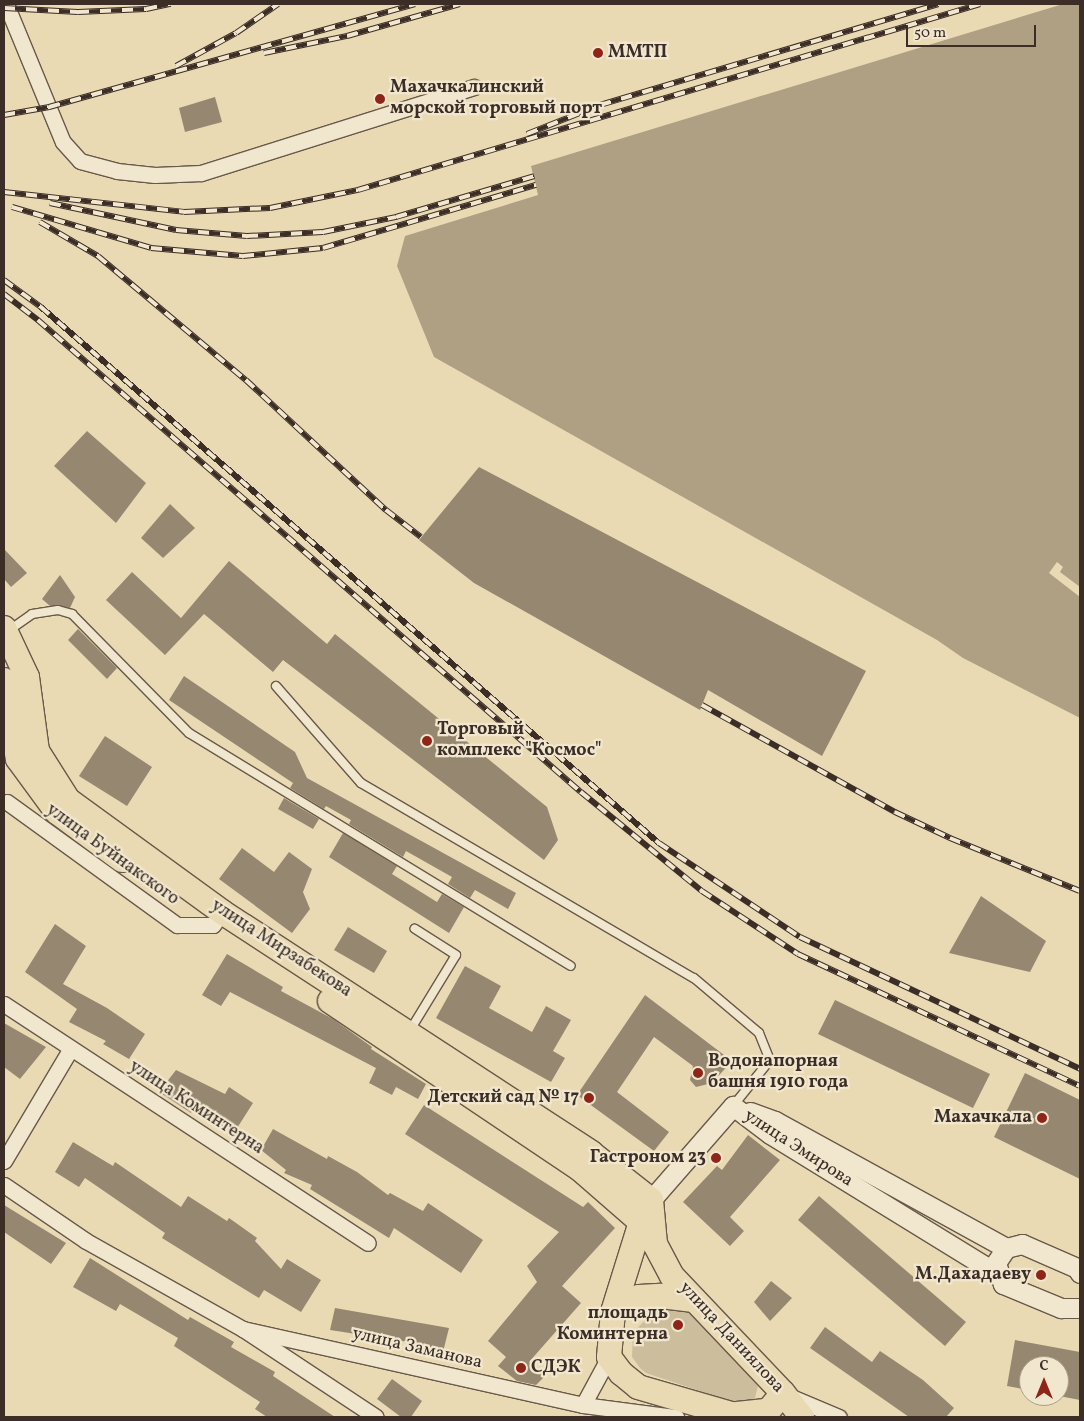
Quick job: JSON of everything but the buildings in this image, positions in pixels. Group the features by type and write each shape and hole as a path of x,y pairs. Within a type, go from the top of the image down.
{"main road":[{"name":"улица Мирзабекова","path":"5,630 27,677 38,751 68,800 218,918"},
{"name":"улица Мирзабекова","path":"4,680 18,759 57,812 405,1039 591,1153 651,1200"},
{"name":"улица Мирзабекова","path":"405,1039 580,1170 641,1222"},
{"name":"улица Даниялова","path":"651,1200 655,1244 672,1276 692,1300 783,1393 802,1417"},
{"path":"641,1222 613,1312 609,1357 621,1373 638,1387 737,1416 768,1411 783,1393"},
{"path":"613,1312 639,1297 661,1296 692,1300"}],"street":[{"path":"6,4 63,142 80,161 117,171 155,175 200,173 474,87"},
{"name":"улица Буйнакского","path":"7,802 177,925 218,918"},
{"name":"улица Коминтерна","path":"4,1004 368,1243"},
{"path":"4,1161 71,1048"},
{"path":"641,1222 651,1200 733,1106"},
{"name":"улица Эмирова","path":"733,1106 775,1121 1006,1248"},
{"name":"улица Эмирова","path":"733,1106 770,1134 998,1274 1004,1284 1061,1308 1078,1304"},
{"name":"улица Заманова","path":"4,1185 86,1241 244,1329 376,1417"},
{"path":"998,1274 996,1263 1006,1248 1022,1244 1077,1268 1080,1274"},
{"name":"улица Заманова","path":"244,1329 583,1405 676,1417"},
{"path":"583,1405 609,1357"},
{"path":"783,1393 838,1417"}],"lane":[{"path":"5,630 32,614 58,610 72,614 189,733 571,966"},
{"path":"276,686 362,783 694,978 759,1033 770,1060 733,1106"},
{"path":"405,1039 456,955 415,929"}],"shaded area":[{"path":"1063,4 1080,4 1080,718 963,658 937,640 434,357 397,266 405,236 538,195 531,166"},
{"path":"677,1308 697,1317 755,1381 758,1386 754,1402 742,1405 646,1373 640,1368 632,1357 633,1333 655,1309"}],"pier":[{"path":"1057,562 1063,567 1060,572 1080,587 1080,597 1049,573"}],"railway":[{"path":"4,8 78,12 146,9 170,4"},
{"path":"176,66 236,33 278,4"},
{"path":"4,115 49,107 415,4"},
{"path":"264,53 347,36 460,4"},
{"path":"527,134 600,105 938,4"},
{"path":"4,192 184,212 270,208 358,190 980,4"},
{"path":"50,203 176,230 247,236 323,232 396,217 534,176"},
{"path":"12,207 151,248 243,256 323,248 536,185"},
{"path":"40,222 98,256 246,380 386,510 421,537"},
{"path":"4,280 41,307 659,843 800,937 1080,1069"},
{"path":"4,294 38,320 581,792 702,891 798,954 1080,1086"},
{"path":"702,705 895,812 950,838 1080,891"}],"place":[{"name":"ММТП","path":"598,53"},
{"name":"Махачкалинский морской торговый порт","path":"380,99"},
{"name":"Торговый комплекс \"Космос\"","path":"427,741"},
{"name":"Водонапорная башня 1910 года","path":"698,1073"},
{"name":"Детский сад № 17","path":"589,1098"},
{"name":"Махачкала","path":"1042,1118"},
{"name":"Гастроном 23","path":"716,1158"},
{"name":"М.Дахадаеву","path":"1041,1275"},
{"name":"площадь Коминтерна","path":"678,1325"},
{"name":"СДЭК","path":"521,1368"}]}
